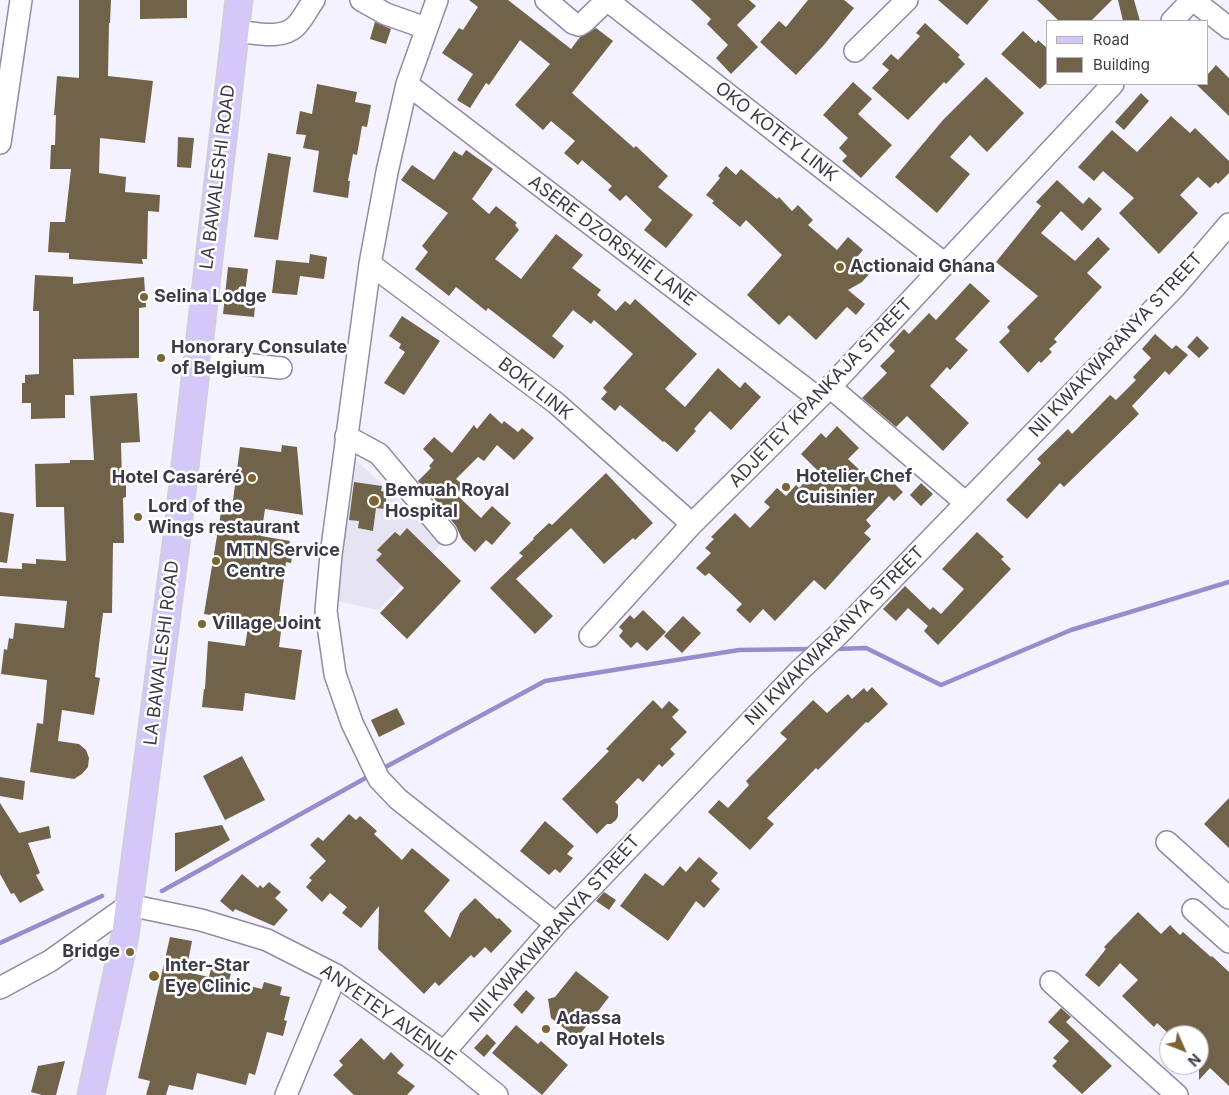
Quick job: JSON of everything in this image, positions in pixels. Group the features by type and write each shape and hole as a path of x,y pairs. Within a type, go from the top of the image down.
{"main road":[{"name":"LA BAWALESHI ROAD","path":"91,1095 121,955 129,906 176,544 239,0"}],"street":[{"path":"0,143 21,0"},
{"path":"234,31 277,35 290,30 296,26 314,0"},
{"path":"361,0 386,14 426,28"},
{"path":"437,0 406,84 386,172 370,264 346,436 326,611 335,674 352,723 379,779 398,799 556,924"},
{"path":"546,0 573,23 579,25 607,0"},
{"name":"OKO KOTEY LINK","path":"607,0 945,264"},
{"path":"855,50 907,0"},
{"path":"1173,20 1192,0 1229,28"},
{"name":"ASERE DZORSHIE LANE","path":"406,84 824,393 966,503"},
{"name":"ADJETEY KPANKAJA STREET","path":"590,636 692,524 824,393 1112,85"},
{"name":"NII KWAKWARANYA STREET","path":"444,1052 556,924 799,671 839,634 1175,287 1229,224"},
{"name":"BOKI LINK","path":"370,264 556,403 692,524"},
{"path":"197,359 281,368"},
{"path":"346,436 378,454 446,534"},
{"path":"1167,842 1229,898"},
{"path":"0,988 50,961 129,906"},
{"name":"ANYETEY AVENUE","path":"129,906 201,920 267,940 336,975 444,1052 497,1095"},
{"path":"1193,910 1229,942"},
{"path":"286,1095 336,975"},
{"path":"1051,982 1177,1095"}],"shaded area":[{"name":"Bemuah Royal Hospital","path":"355,459 443,542 378,610 336,601"}],"building":[{"path":"79,0 111,0 108,76 153,81 145,143 100,138 99,173 126,177 125,192 160,195 159,212 148,211 147,259 142,259 143,264 69,259 69,253 48,252 50,222 65,222 71,169 50,169 51,145 55,145 56,115 54,115 57,76 79,78"},
{"path":"140,0 187,0 187,18 140,19"},
{"path":"469,0 508,0 571,49 580,37 596,28 613,41 572,93 634,148 636,146 668,176 658,187 693,215 666,248 644,230 652,220 626,195 620,201 608,190 612,186 582,160 578,165 564,153 575,141 551,121 543,130 515,105 550,64 520,40 489,85 486,83 470,108 457,100 473,74 442,53 459,28 463,30 478,7"},
{"path":"691,0 749,0 756,6 737,25 758,47 731,74 716,58 728,45 707,24 711,19"},
{"path":"808,0 844,0 854,8 824,45 796,75 760,42 779,21 786,27"},
{"path":"938,0 989,0 967,25"},
{"path":"1037,0 1112,0 1092,20 1058,20"},
{"path":"1118,0 1134,0 1140,20 1123,20"},
{"path":"375,22 391,29 386,44 370,39"},
{"path":"925,23 960,55 958,57 965,64 946,84 944,82 908,120 872,88 889,70 882,64 891,54 898,60 920,36 916,33"},
{"path":"1023,31 1036,43 1038,40 1046,47 1046,84 1040,89 1001,54"},
{"path":"1216,65 1229,78 1229,116 1197,85 1209,85 1209,73"},
{"path":"986,77 1024,113 987,152 970,135 950,157 970,174 937,213 895,177 943,120"},
{"path":"853,82 872,99 858,114 892,145 861,178 842,161 847,156 839,148 848,138 823,115"},
{"path":"317,84 357,92 355,102 371,105 367,127 362,126 357,155 353,154 348,181 350,181 348,198 313,192 319,151 303,148 306,135 296,134 300,111 312,114"},
{"path":"1141,93 1149,101 1124,130 1115,122"},
{"path":"1171,116 1190,133 1195,128 1229,161 1229,173 1218,184 1216,182 1210,188 1198,177 1180,195 1198,213 1159,254 1119,213 1134,198 1103,171 1094,181 1078,167 1112,130 1137,152"},
{"path":"178,137 194,138 191,168 177,167"},
{"path":"466,150 493,169 472,199 489,214 496,206 517,223 515,225 519,230 495,259 521,279 556,234 583,255 572,268 601,290 597,295 616,311 625,301 630,305 635,299 697,354 665,389 685,407 718,368 740,388 745,382 761,397 731,430 710,411 694,429 696,431 677,452 620,405 615,411 601,399 607,392 603,388 633,354 594,320 591,324 573,310 552,336 564,346 554,359 488,308 486,311 456,287 449,296 415,269 428,252 422,246 448,213 401,180 412,165 434,180 454,151 462,156"},
{"path":"268,153 291,157 278,240 254,237"},
{"path":"726,166 736,175 741,169 777,199 779,197 792,211 798,205 813,220 808,225 837,250 848,237 863,250 857,257 873,270 862,282 848,290 865,304 856,315 847,307 816,340 789,315 779,325 747,295 782,255 746,220 740,227 712,203 714,201 706,195 720,178 718,176"},
{"path":"1057,180 1083,204 1089,197 1102,209 1082,231 1061,211 1041,233 1075,261 1098,237 1110,249 1087,273 1102,287 1054,339 1057,342 1049,349 1052,352 1041,363 1039,361 1028,373 999,342 1010,331 1007,327 1038,296 996,262 1041,206 1036,202"},
{"path":"310,254 327,257 324,279 300,276 297,295 272,293 276,260 309,263"},
{"path":"228,267 248,269 245,293 256,293 254,317 223,314"},
{"path":"35,275 73,277 73,284 144,277 146,307 139,308 139,358 73,359 74,395 65,395 65,418 31,419 31,403 22,403 22,383 25,383 25,375 39,374 39,311 33,311"},
{"path":"970,283 990,301 955,339 968,350 950,370 947,367 930,386 969,423 943,451 907,416 896,427 862,398 887,373 880,366 895,351 889,345 904,329 909,334 929,313 936,320"},
{"path":"402,316 440,341 404,395 384,383 405,352 399,348 401,344 389,336"},
{"path":"1155,334 1172,349 1176,345 1188,355 1169,375 1165,371 1132,406 1139,414 1064,487 1060,483 1027,519 1006,500 1041,463 1037,459 1068,429 1072,434 1110,395 1116,400 1136,380 1133,377 1151,358 1142,349"},
{"path":"1197,336 1209,348 1199,358 1187,347"},
{"path":"137,393 140,442 121,443 122,480 126,480 126,497 123,498 124,543 113,543 112,613 103,613 95,677 100,678 94,715 62,710 58,741 79,744 86,750 89,758 88,767 74,779 30,772 37,723 43,724 47,680 1,674 4,649 7,650 9,638 13,639 15,623 64,628 67,601 0,596 0,568 22,569 22,563 36,564 36,559 66,561 64,507 36,507 35,464 70,463 70,460 94,460 90,396"},
{"path":"490,413 502,424 504,421 518,432 522,428 534,438 514,460 497,445 484,461 478,457 456,479 464,486 456,494 481,518 492,506 511,523 492,545 486,540 475,552 462,539 456,526 442,507 418,481 431,468 429,466 434,460 423,449 434,437 452,453 474,425 477,429"},
{"path":"837,426 859,448 848,459 867,477 877,467 903,492 894,501 889,496 866,520 871,526 864,533 871,539 825,590 814,580 775,621 763,609 750,623 736,610 742,604 709,573 705,576 696,568 711,553 705,548 714,539 711,537 735,513 750,528 770,507 764,502 777,488 786,496 796,485 799,488 817,470 801,454 821,433 826,438"},
{"path":"282,445 297,447 303,515 265,509 261,536 290,541 288,550 293,551 291,563 286,562 279,616 283,616 279,647 302,650 295,700 245,693 243,711 202,707 208,641 245,646 249,621 204,614 222,506 232,508 240,447 281,452"},
{"path":"606,473 653,523 604,564 571,528 516,579 553,616 535,634 490,588 523,556 519,553 533,538 549,523 552,525"},
{"path":"354,482 382,486 381,491 387,492 385,509 376,508 373,531 358,528 359,521 349,520"},
{"path":"921,483 933,494 921,506 910,495"},
{"path":"0,512 14,514 7,563 0,562"},
{"path":"407,528 461,581 407,639 380,613 404,588 376,560 382,554 377,550 395,532 400,536"},
{"path":"977,532 1004,557 1001,559 1011,569 938,645 924,631 928,626 908,608 896,621 883,609 905,586 930,610 933,607 941,614 964,589 942,569"},
{"path":"643,610 666,632 647,651 637,642 631,648 619,636 623,631 619,627 630,615 634,619"},
{"path":"683,616 701,633 682,653 664,636"},
{"path":"872,687 888,704 868,723 866,722 818,770 816,768 767,818 774,824 750,850 708,812 719,800 728,808 749,785 746,781 787,739 780,733 813,700 827,713 848,694 852,699 864,688 867,692"},
{"path":"653,700 662,709 669,701 679,710 672,717 687,732 670,749 675,754 662,767 659,764 643,782 638,778 615,802 618,805 616,820 611,824 607,824 597,834 562,799 609,751 606,749"},
{"path":"397,708 405,724 379,737 371,720"},
{"path":"242,756 265,800 225,820 203,776"},
{"path":"0,777 25,781 23,800 0,796"},
{"path":"1229,798 1229,848 1204,824"},
{"path":"0,803 19,833 49,826 51,838 28,843 40,873 36,875 44,890 20,903 14,893 11,894 0,874"},
{"path":"349,814 356,820 360,816 377,831 374,834 402,860 412,848 450,880 424,911 450,938 460,913 475,898 512,931 491,953 485,947 474,958 471,955 439,986 435,982 424,994 378,949 379,906 361,928 342,913 347,907 330,893 322,902 306,887 312,880 309,878 326,861 310,845 318,837 323,841"},
{"path":"545,821 574,846 567,854 573,858 560,873 555,869 549,875 520,851"},
{"path":"222,825 230,840 175,872 175,833"},
{"path":"699,857 718,873 711,881 720,889 704,908 696,901 668,941 620,906 645,873 663,886 680,866 686,872"},
{"path":"242,874 258,888 260,885 263,888 269,882 281,892 275,898 288,910 274,926 235,909 233,912 220,901"},
{"path":"604,892 616,900 609,910 596,901"},
{"path":"1138,912 1161,934 1170,925 1180,935 1183,932 1229,972 1229,1086 1209,1069 1209,1025 1159,1025 1157,1023 1154,1027 1122,996 1138,980 1120,963 1099,987 1085,975 1106,949 1104,947"},
{"path":"170,937 192,941 186,972 209,977 211,969 231,973 229,981 262,989 264,982 282,987 280,995 290,997 284,1020 287,1021 283,1036 267,1032 255,1075 249,1073 246,1085 197,1073 193,1090 169,1085 166,1095 146,1095 150,1081 138,1078"},
{"path":"576,971 609,997 577,1038 551,1018 548,999 555,997"},
{"path":"526,990 535,998 522,1014 513,1005"},
{"path":"1061,1008 1071,1017 1066,1022 1112,1066 1082,1094 1052,1066 1057,1061 1053,1058 1069,1041 1048,1022"},
{"path":"516,1025 538,1044 541,1041 568,1065 542,1095 492,1053"},
{"path":"487,1034 496,1043 484,1057 474,1048"},
{"path":"361,1038 384,1060 391,1052 404,1065 397,1073 415,1086 407,1095 354,1095 333,1075 343,1065 339,1061"},
{"path":"65,1061 56,1095 42,1095 31,1092 38,1066"}],"waterway":[{"path":"835,649 866,648 941,685 1071,630 1229,582"},
{"path":"380,770 545,681 739,650 812,649"},
{"path":"162,891 371,775"},
{"path":"0,943 102,896"}],"place":[{"name":"Actionaid Ghana","path":"840,267"},
{"name":"Selina Lodge","path":"144,297"},
{"name":"Honorary Consulate of Belgium","path":"161,358"},
{"name":"Hotel Casaréré","path":"252,478"},
{"name":"Hotelier Chef Cuisinier","path":"786,487"},
{"name":"Bemuah Royal Hospital","path":"374,501"},
{"name":"Lord of the Wings restaurant","path":"138,517"},
{"name":"MTN Service Centre","path":"216,561"},
{"name":"Village Joint","path":"202,624"},
{"name":"Bridge","path":"130,952"},
{"name":"Inter-Star Eye Clinic","path":"154,976"},
{"name":"Adassa Royal Hotels","path":"546,1029"}]}
